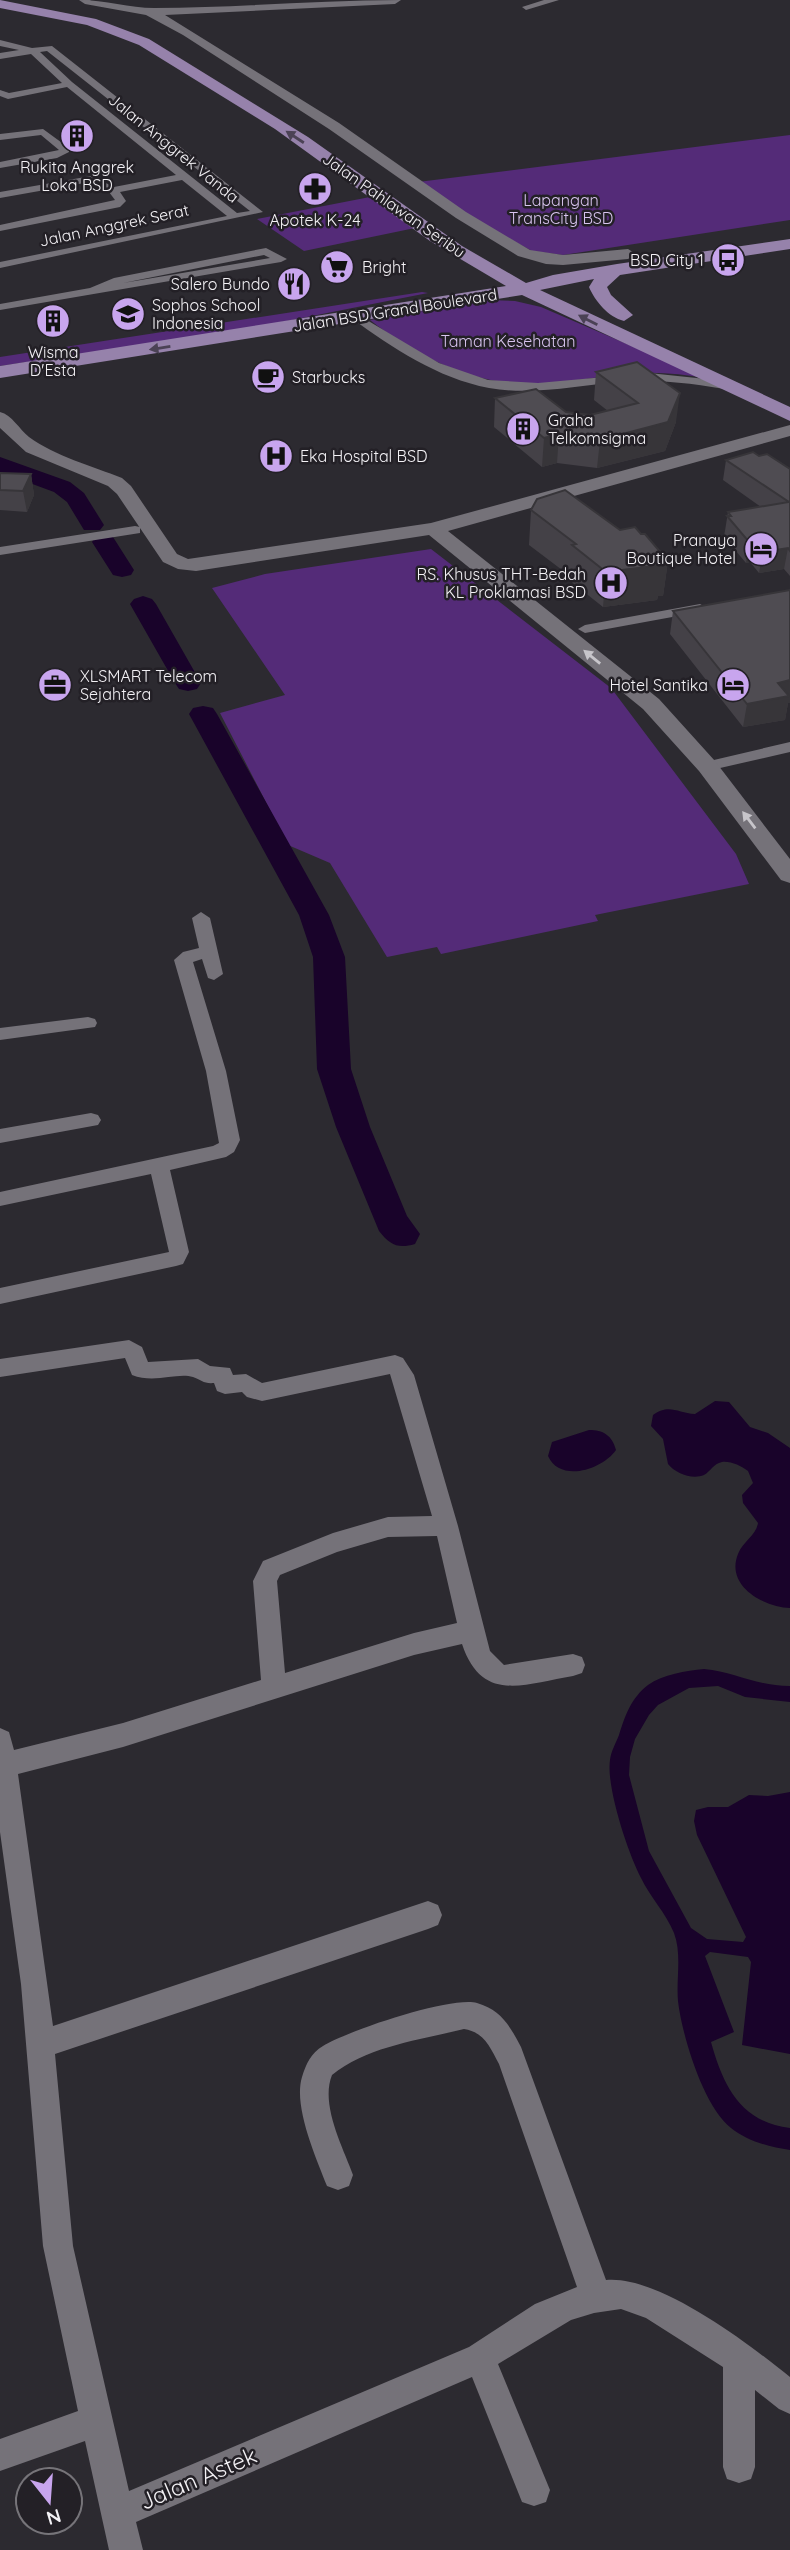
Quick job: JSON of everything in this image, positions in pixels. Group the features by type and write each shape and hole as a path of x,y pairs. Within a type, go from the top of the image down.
{"main road":[{"name":"Jalan Pahlawan Seribu","path":"51,0 128,17 165,32 235,73 352,150 459,226 529,269 644,324"},
{"name":"Jalan Pahlawan Seribu","path":"0,4 77,17 105,25 144,42 270,120 496,274 618,335 790,415"},
{"path":"105,25 128,17"},
{"name":"Jalan BSD Grand Boulevard","path":"0,372 524,289 623,262 790,228"},
{"name":"Jalan BSD Grand Boulevard","path":"496,274 790,244"},
{"path":"463,254 467,272 464,277"},
{"path":"623,262 602,280 598,291 624,315"},
{"path":"419,286 438,291 441,298 437,302"}],"street":[{"path":"86,0 149,12 395,0"},
{"path":"526,7 555,0"},
{"path":"149,12 334,126 461,215 523,253 553,260 623,262"},
{"path":"0,43 33,51"},
{"name":"Jalan Anggrek Vanda","path":"49,48 257,213 237,217 69,84 33,51 49,48"},
{"path":"0,56 33,51"},
{"path":"8,108 4,94 69,84"},
{"path":"0,137 43,132 65,150 57,155 0,165"},
{"path":"113,190 185,176"},
{"path":"0,195 91,179 113,190 120,203 0,228"},
{"name":"Jalan Anggrek Serat","path":"0,265 237,217"},
{"path":"0,306 95,289 122,288 281,259 266,251 114,281 95,289"},
{"path":"355,316 403,350 439,369 486,384 547,388 650,377 734,387"},
{"path":"0,417 15,435 32,447 115,482 124,490 134,520 155,562 175,572 197,575 230,572 444,530 653,473 790,440"},
{"path":"653,473 790,430"},
{"path":"0,438 16,452 93,482 113,496 134,520"},
{"path":"0,551 134,520"},
{"path":"444,530 585,629 667,697 716,763 790,875"},
{"path":"444,530 651,704 716,763 790,845"},
{"path":"585,629 712,606"},
{"path":"716,763 790,747"},
{"path":"201,918 214,974"},
{"path":"0,1199 219,1152 227,1147 230,1140 216,1070 183,960 209,952"},
{"path":"0,1034 88,1023"},
{"path":"0,1136 91,1120"},
{"path":"0,1296 176,1258 179,1251 159,1163"},
{"path":"0,1368 129,1349 134,1353 140,1369 145,1371 198,1368 206,1375 222,1374 225,1385 246,1383 255,1391 262,1392 395,1364 403,1375 446,1525 480,1661 504,1676 573,1665"},
{"path":"274,1687 265,1581 271,1568 333,1543 388,1527 446,1525"},
{"path":"2,1752 123,1735 414,1644 471,1631"},
{"name":"Jalan Astek","path":"2,1752 9,1865 42,2045 58,2246 117,2513 480,2358 530,2324 579,2301 623,2294 660,2309 739,2358 790,2398"},
{"path":"42,2045 428,1915"},
{"path":"338,2175 318,2113 315,2083 321,2066 341,2052 363,2043 464,2015 481,2017 493,2024 510,2057 597,2299"},
{"path":"480,2358 534,2490"},
{"path":"739,2358 739,2468"},
{"path":"0,2455 96,2421"},
{"path":"117,2513 126,2550"}],"green space":[{"name":"Lapangan TransCity BSD","path":"790,135 790,220 563,255 532,251 468,216 418,182"},
{"path":"370,197 415,228 304,251 257,219"},
{"path":"428,293 241,330 0,366 0,357"},
{"name":"Taman Kesehatan","path":"487,300 515,301 541,307 706,378 650,373 540,384 503,382 482,378 442,364 387,333 370,320"},
{"path":"431,549 611,688 736,854 749,884 595,915 598,921 441,954 437,947 387,957 330,863 288,845 220,713 285,695 212,588 265,574"}],"shaded area":[{"path":"715,1401 729,1402 750,1427 768,1433 790,1448 790,1608 769,1604 749,1593 737,1576 735,1565 738,1554 755,1532 758,1523 743,1503 742,1495 753,1483 748,1471 736,1464 722,1462 704,1475 689,1476 679,1473 668,1464 663,1439 651,1426 653,1415 659,1411 669,1409 695,1414"},
{"path":"589,1430 603,1432 609,1437 616,1450 610,1457 581,1471 562,1469 554,1464 548,1456 552,1442"},
{"path":"704,1669 767,1684 790,1686 790,1702 745,1697 718,1686 689,1688 658,1705 649,1715 635,1739 629,1775 649,1851 691,1928 707,1939 743,1942 746,1937 697,1835 694,1821 696,1810 728,1807 749,1795 768,1796 790,1792 790,2054 742,2045 751,1962 748,1957 710,1952 705,1956 734,2032 711,2042 721,2073 736,2099 746,2109 758,2118 790,2128 790,2150 759,2143 737,2133 711,2104 689,2050 680,2015 678,1949 674,1933 636,1867 624,1837 611,1786 611,1753 626,1714 637,1696 648,1685 661,1678"}],"building":[{"path":"637,362 680,393 668,422 600,440 559,434 544,438 495,398 536,389 566,412 590,415 638,403 596,372"},
{"path":"753,452 759,456 767,454 790,469 790,551 788,548 763,552 753,541 749,542 727,516 731,516 728,512 789,502 726,460"},
{"path":"0,473 31,474 23,491 0,490"},
{"path":"565,490 620,530 635,527 641,534 645,534 668,561 659,562 662,565 606,572 572,545 576,544 531,510 537,499"},
{"path":"790,590 790,680 778,683 789,696 747,704 673,611"}],"waterway":[{"path":"0,464 62,487 76,498 92,525"},
{"path":"104,542 122,570"},
{"path":"143,604 188,683"},
{"path":"203,714 314,915 329,957 334,1069 353,1127 392,1222 402,1234"}],"place":[{"name":"Rukita Anggrek Loka BSD","path":"77,136"},
{"name":"Apotek K-24","path":"315,189"},
{"name":"BSD City 1","path":"728,260"},
{"name":"Bright","path":"337,267"},
{"name":"Salero Bundo","path":"294,284"},
{"name":"Sophos School Indonesia","path":"128,314"},
{"name":"Wisma D'Esta","path":"53,321"},
{"name":"Starbucks","path":"268,377"},
{"name":"Graha Telkomsigma","path":"523,429"},
{"name":"Eka Hospital BSD","path":"276,456"},
{"name":"Pranaya Boutique Hotel","path":"761,549"},
{"name":"RS. Khusus THT-Bedah KL Proklamasi BSD","path":"611,583"},
{"name":"XLSMART Telecom Sejahtera","path":"55,685"},
{"name":"Hotel Santika","path":"733,685"}]}
